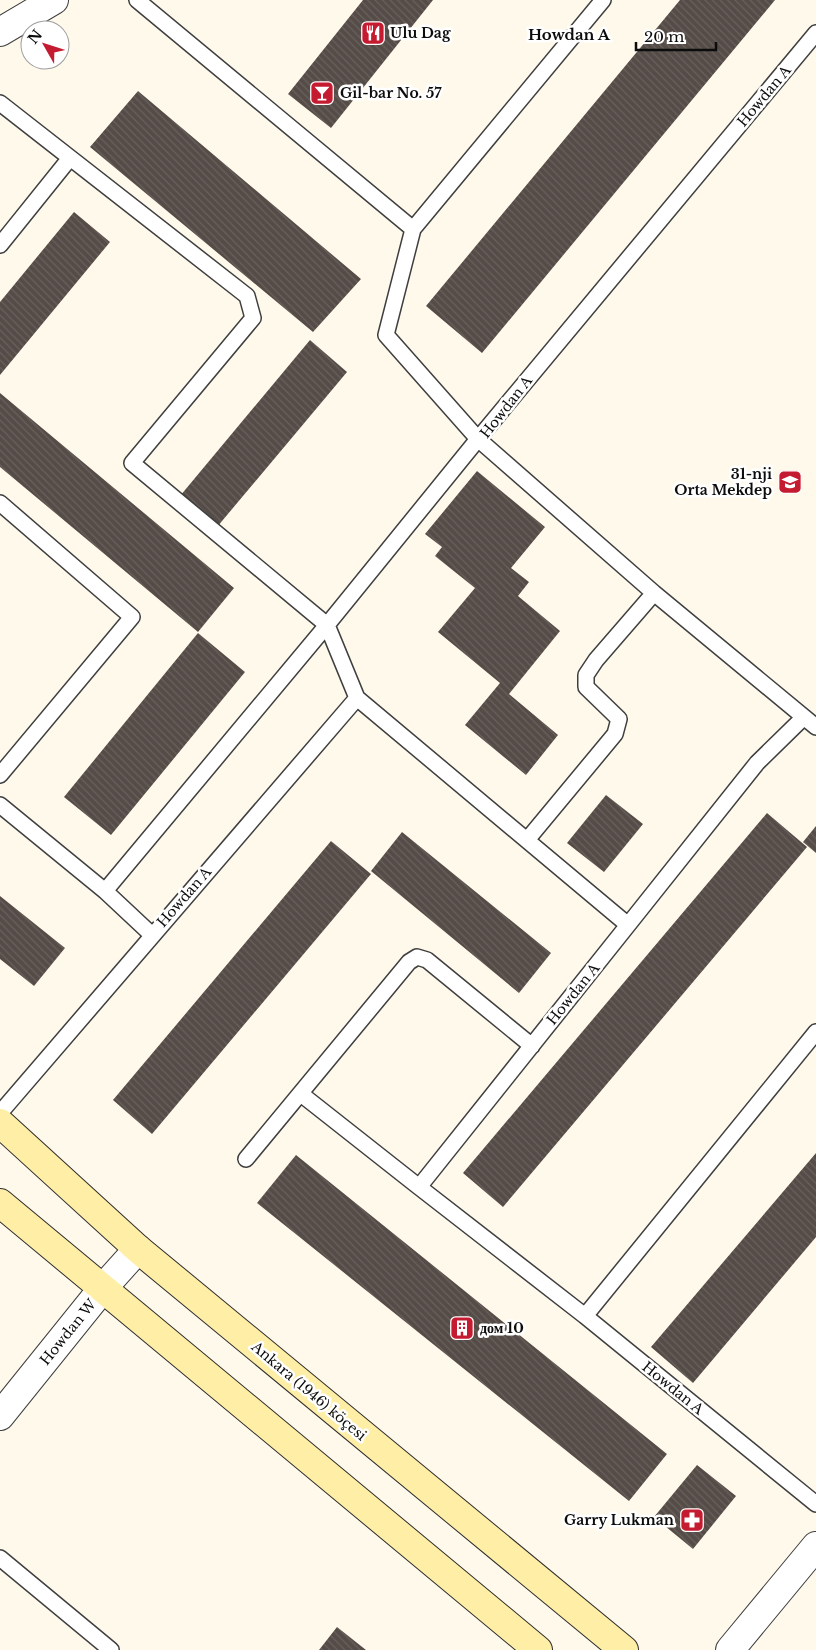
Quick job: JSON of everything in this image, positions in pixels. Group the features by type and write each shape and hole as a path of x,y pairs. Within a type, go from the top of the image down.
{"main road":[{"name":"Ankara (1946) köçesi","path":"0,1123 138,1249 624,1650"},
{"path":"0,1203 538,1650"}],"street":[{"path":"0,32 54,0"},
{"name":"Howdan W","path":"0,1416 103,1288 138,1249"},
{"path":"730,1650 816,1546"}],"lane":[{"path":"138,0 413,229"},
{"path":"104,890 327,625 478,439 386,335 413,229 603,0"},
{"name":"Howdan A","path":"816,33 478,439 654,593 816,727"},
{"path":"0,104 247,296 254,318 132,463 327,625 356,698 628,925"},
{"path":"0,245 70,158"},
{"path":"0,503 132,617 0,775"},
{"path":"527,840 615,734 618,719 586,687 586,675 596,660 654,593"},
{"name":"Howdan A","path":"0,1113 356,698"},
{"name":"Howdan A","path":"803,718 757,763 420,1187 585,1316 816,1504"},
{"name":"Howdan A","path":"0,805 104,890 152,935"},
{"path":"246,1159 409,962 417,957 427,960 532,1046"},
{"path":"585,1316 816,1032"},
{"path":"301,1094 420,1187"},
{"path":"0,1558 111,1650"}],"building":[{"path":"363,0 433,0 331,128 288,94"},
{"path":"680,0 775,0 482,353 426,306"},
{"path":"138,91 361,279 313,332 90,147"},
{"path":"74,212 110,242 0,375 0,302"},
{"path":"310,340 347,372 217,527 180,496"},
{"path":"0,393 234,588 198,632 0,467"},
{"path":"477,471 545,527 511,568 529,582 518,596 560,631 509,694 558,735 526,775 465,725 500,683 438,632 475,588 435,556 442,547 425,534"},
{"path":"198,633 245,672 111,835 64,797"},
{"path":"606,795 643,824 604,872 567,843"},
{"path":"767,813 807,847 503,1207 463,1173"},
{"path":"816,826 816,853 803,842"},
{"path":"402,832 551,953 519,993 371,871"},
{"path":"331,841 371,874 152,1134 113,1100"},
{"path":"0,896 65,948 34,986 0,959"},
{"path":"816,1153 816,1237 693,1383 651,1347"},
{"name":"дом 10","path":"296,1155 667,1454 629,1501 257,1203"},
{"path":"697,1465 736,1496 693,1549 654,1517"},
{"path":"337,1627 366,1650 319,1650"}],"place":[{"name":"Ulu Dag","path":"373,33"},
{"name":"Gil-bar No. 57","path":"322,93"},
{"name":"31-nji Orta Mekdep","path":"790,482"},
{"name":"дом 10","path":"462,1328"},
{"name":"Garry Lukman","path":"692,1520"}],"district":[{"name":"Howdan A","path":"569,35"}]}
